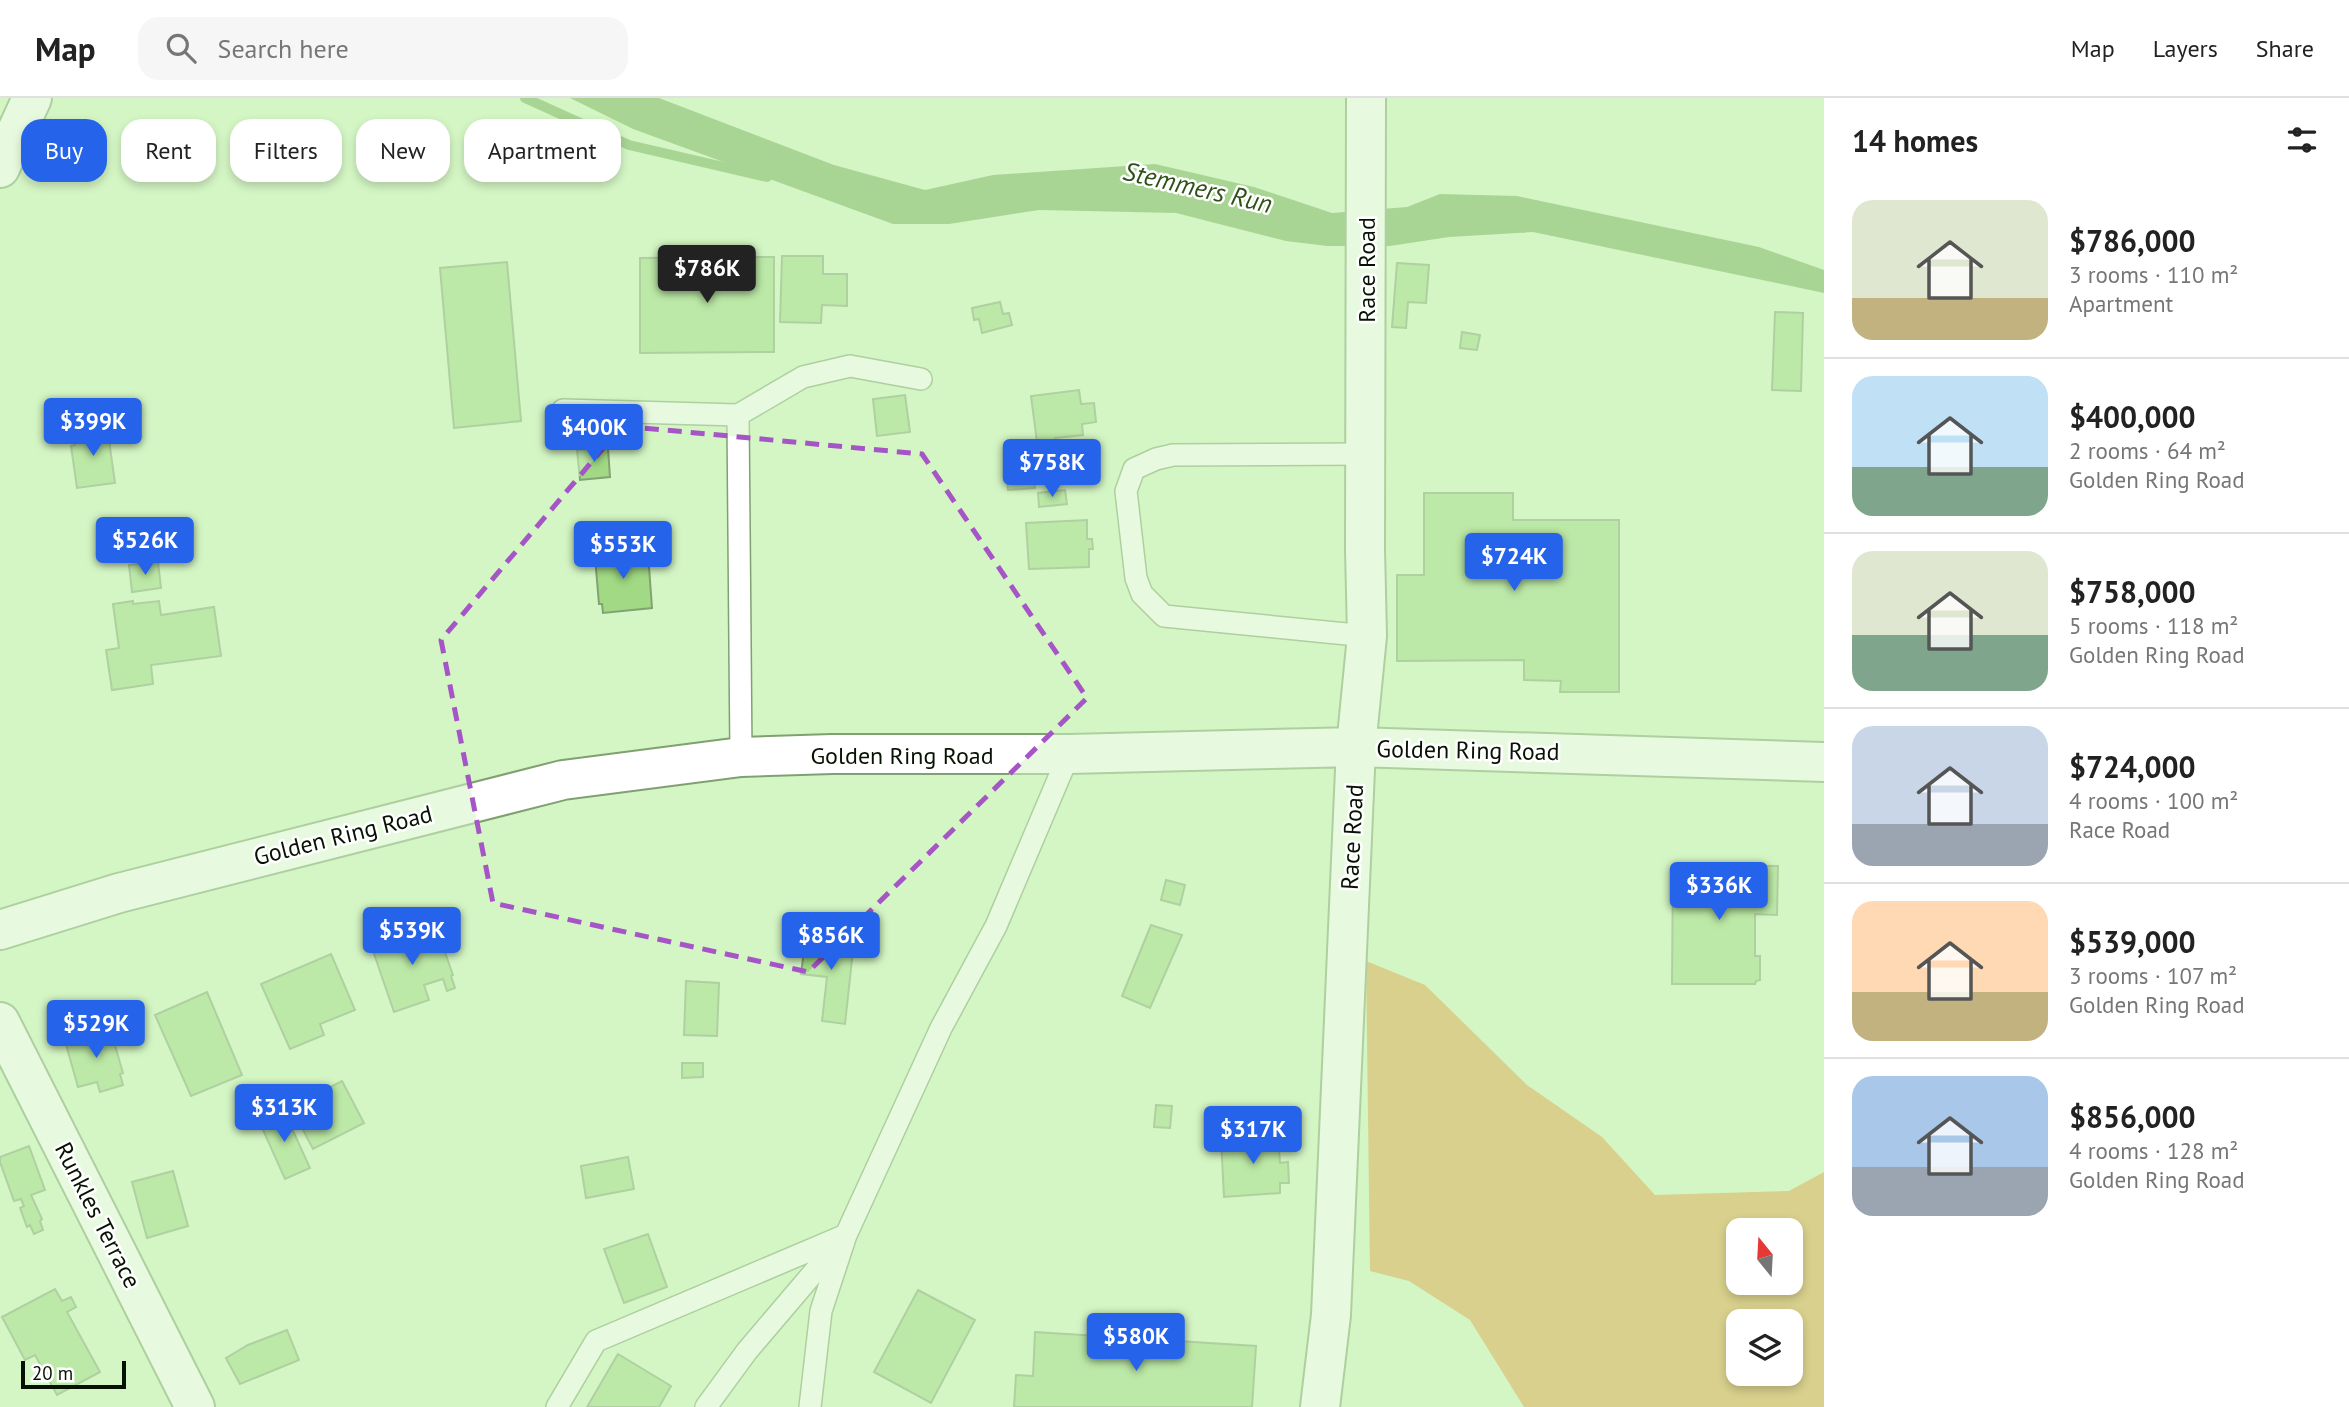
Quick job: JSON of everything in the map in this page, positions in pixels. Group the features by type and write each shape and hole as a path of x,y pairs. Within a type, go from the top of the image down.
{"street":[{"path":"0,168 32,98"},
{"name":"Race Road","path":"1320,1407 1331,1315 1356,747 1367,636 1366,98"},
{"name":"Golden Ring Road","path":"0,930 172,879 564,780 741,757 832,754 1069,754 1356,747 1713,756 1824,762"},
{"name":"Runkles Terrace","path":"0,1022 195,1407"}],"lane":[{"path":"563,410 738,415 803,377 850,366 921,379"},
{"path":"738,415 741,757"},
{"path":"1367,454 1173,455 1134,469 1126,491 1136,578 1142,594 1164,616 1367,636"},
{"path":"810,1407 821,1311 846,1235 941,1028 996,926 1069,754"},
{"path":"557,1407 596,1341 846,1235"},
{"path":"706,1407 747,1351 846,1235"}],"highlighted area":[{"path":"622,426 922,454 1087,698 808,972 493,903 441,640"}],"shaded area":[{"path":"1366,961 1425,985 1527,1085 1602,1137 1655,1195 1789,1191 1824,1172 1824,1407 1524,1407 1470,1320 1409,1281 1370,1271"}],"water":[{"path":"570,98 659,98 834,165 925,190 993,175 1155,164 1254,187 1332,213 1407,207 1440,194 1517,196 1759,247 1824,270 1824,293 1533,232 1449,237 1390,246 1327,246 1286,241 1176,213 1039,210 949,224 893,224 633,129 621,123 621,119 613,119"}],"building":[{"path":"782,256 823,256 823,274 847,274 847,306 822,305 821,323 780,322"},
{"path":"774,257 774,352 640,353 640,258"},
{"path":"507,262 521,421 454,428 440,268"},
{"path":"1397,263 1429,265 1426,303 1408,302 1406,328 1392,327"},
{"path":"1000,302 1003,314 1009,313 1012,325 982,333 979,319 974,320 972,308"},
{"path":"1775,312 1803,313 1801,391 1772,390"},
{"path":"1462,332 1480,335 1477,350 1460,348"},
{"path":"1079,390 1081,404 1094,403 1096,422 1082,424 1083,435 1055,438 1056,447 1038,450 1031,396"},
{"path":"905,395 910,432 877,436 873,399"},
{"path":"107,426 115,483 77,488 71,446 75,445 73,431"},
{"path":"608,448 610,477 580,480 577,450"},
{"path":"1033,473 1035,488 1008,490 1007,476"},
{"path":"1065,490 1067,504 1039,507 1038,493"},
{"path":"1424,493 1513,493 1513,520 1619,520 1619,692 1560,692 1561,681 1524,680 1524,660 1397,661 1397,575 1424,575"},
{"path":"1087,520 1087,539 1092,539 1093,549 1089,549 1089,567 1029,569 1026,523"},
{"path":"612,546 613,556 648,553 652,608 603,613 602,604 599,604 595,557 598,556 597,548"},
{"path":"158,562 161,588 132,592 129,565"},
{"path":"133,601 133,604 159,601 161,615 214,607 221,656 151,665 153,684 112,690 106,650 119,648 113,604"},
{"path":"1673,865 1778,866 1777,915 1755,914 1755,956 1760,956 1760,980 1755,984 1672,984"},
{"path":"1166,880 1185,885 1180,905 1161,900"},
{"path":"1151,925 1182,935 1150,1008 1122,996"},
{"path":"436,927 455,988 447,991 443,979 424,985 429,1000 394,1012 371,945"},
{"path":"806,935 854,941 845,1024 822,1021 827,977 801,974"},
{"path":"331,954 355,1010 320,1024 324,1035 290,1049 261,984"},
{"path":"686,981 719,983 717,1036 684,1035"},
{"path":"207,992 242,1075 191,1096 155,1015"},
{"path":"110,1028 123,1073 120,1074 123,1085 100,1092 97,1082 78,1087 65,1041"},
{"path":"682,1063 703,1063 703,1077 682,1078"},
{"path":"342,1081 364,1123 313,1149 291,1107"},
{"path":"1156,1105 1172,1106 1170,1128 1154,1127"},
{"path":"283,1109 310,1168 285,1179 259,1121"},
{"path":"1278,1136 1280,1163 1288,1162 1289,1183 1280,1183 1280,1193 1224,1197 1221,1139"},
{"path":"29,1146 45,1190 31,1195 42,1219 40,1221 43,1230 34,1234 30,1225 27,1227 20,1208 24,1206 21,1199 14,1201 0,1162 0,1157"},
{"path":"628,1157 634,1189 586,1198 581,1166"},
{"path":"173,1171 188,1226 147,1238 132,1182"},
{"path":"648,1234 667,1287 624,1303 604,1249"},
{"path":"55,1289 62,1301 71,1297 76,1307 67,1312 100,1372 57,1395 35,1355 25,1360 2,1317"},
{"path":"918,1290 975,1320 931,1403 874,1372"},
{"path":"287,1330 299,1360 240,1384 226,1358 248,1345"},
{"path":"1035,1332 1256,1346 1252,1407 1014,1407 1016,1375 1033,1376"},
{"path":"618,1354 671,1386 659,1407 587,1407"}],"waterway":[{"name":"Stemmers Run","path":"525,98 629,145 767,177"}]}
